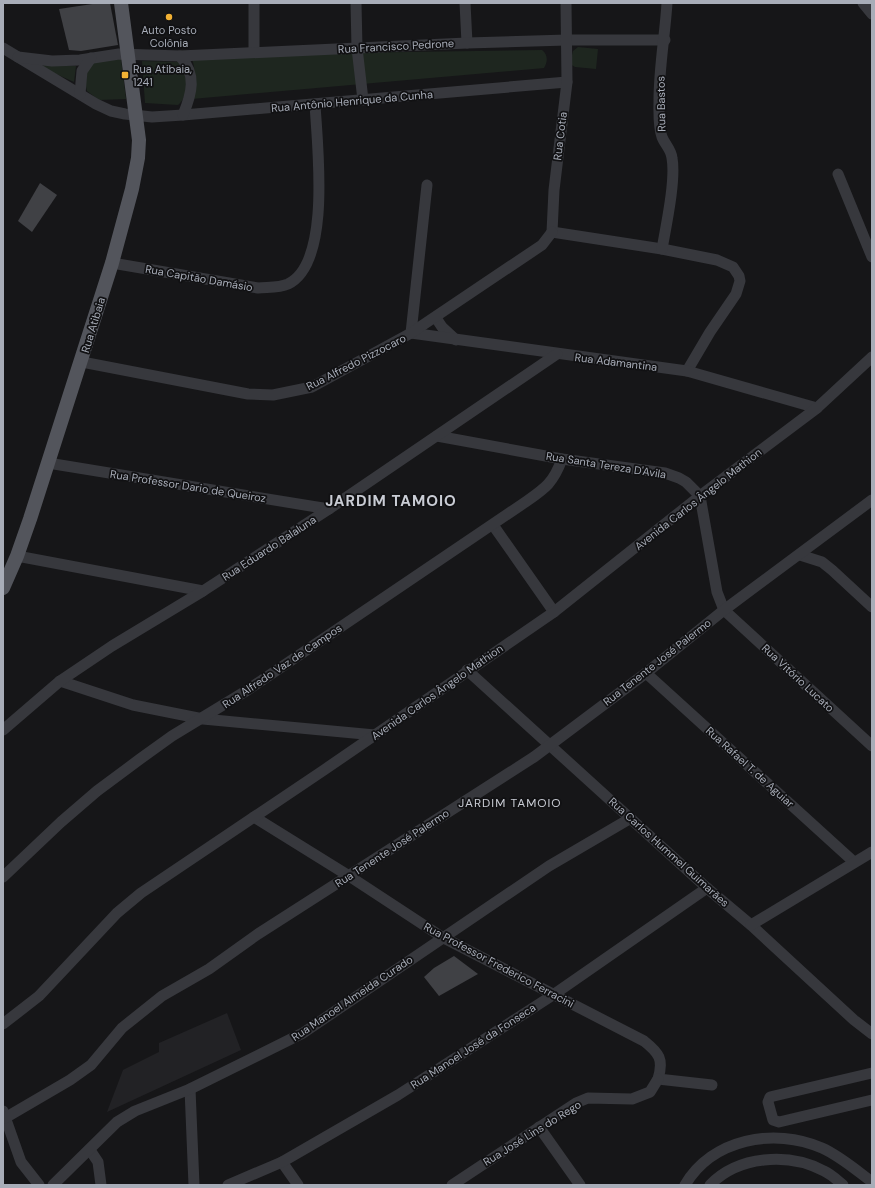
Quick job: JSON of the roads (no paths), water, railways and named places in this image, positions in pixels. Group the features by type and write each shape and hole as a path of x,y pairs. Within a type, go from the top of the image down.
{"main road":[{"name":"Rua Atibaia","path":"3,588 18,556 82,362 132,190 138,158 136,115 121,3"}],"street":[{"path":"254,3 254,52"},
{"path":"356,3 357,48 363,100"},
{"path":"465,3 467,43"},
{"name":"Rua Cotia","path":"552,232 554,190 567,82 566,3"},
{"name":"Rua Bastos","path":"662,249 673,160 668,146 662,137 660,125 659,87 665,40 667,3"},
{"path":"863,3 872,14"},
{"name":"Rua Francisco Pedrone","path":"18,57 52,61 128,54 180,56 467,43 567,40 665,40"},
{"name":"Rua Antônio Henrique da Cunha","path":"3,48 111,111 136,115 183,115 567,82"},
{"path":"180,56 188,65 192,82 188,105 183,115"},
{"path":"80,94 82,71 91,58"},
{"name":"Rua Capitão Damásio","path":"112,263 258,288 280,286 289,283 304,270 312,248 319,213 315,104"},
{"path":"838,174 872,257"},
{"path":"411,333 427,185"},
{"path":"552,232 662,249 717,260 733,267 739,276 740,281 736,294 710,332 687,371"},
{"name":"Rua Alfredo Pizzocaro","path":"82,362 248,394 274,395 312,387 436,318 542,245 552,232"},
{"path":"436,318 442,327 456,340"},
{"name":"Rua Adamantina","path":"411,333 687,371 817,408"},
{"name":"Rua Eduardo Balaluna","path":"3,730 60,681 112,646 203,591 330,508 557,354"},
{"name":"Avenida Carlos Ângelo Mathion","path":"3,1024 39,996 117,913 141,893 554,612 700,496 817,408 872,357"},
{"name":"Rua Santa Tereza D'Avila","path":"437,436 562,460 665,473 686,482 700,496"},
{"name":"Rua Alfredo Vaz de Campos","path":"3,877 61,822 97,792 172,736 203,719 493,525 543,489 556,476 562,460"},
{"name":"Rua Professor Dario de Queiroz","path":"48,462 235,495 330,508"},
{"path":"700,496 717,592 724,610"},
{"name":"Rua Tenente José Palermo","path":"4,1114 70,1080 91,1065 122,1028 162,996 209,969 258,934 534,757 550,743 646,673 724,610 872,500"},
{"path":"493,525 554,612"},
{"path":"800,555 822,562 872,607"},
{"path":"18,556 203,591"},
{"name":"Rua Vitório Lucato","path":"724,610 872,746"},
{"name":"Rua Carlos Hummel Guimarães","path":"467,670 550,743 707,888 751,925 854,1020 872,1034"},
{"name":"Rua Rafael T. de Aguiar","path":"646,673 854,862"},
{"path":"60,681 133,705 203,719 375,735"},
{"name":"Rua Professor Frederico Ferracini","path":"254,817 349,876 442,937 644,1041 655,1050 660,1058 661,1068 658,1079"},
{"name":"Rua Manoel Almeida Curado","path":"53,1185 90,1150 105,1133 129,1115 190,1089 303,1033 442,937 549,866 631,818"},
{"path":"751,925 872,852"},
{"name":"Rua Manoel José da Fonseca","path":"228,1185 282,1162 398,1095 553,995 707,888"},
{"path":"872,1073 774,1096 770,1098 768,1102 773,1120 779,1122 872,1100"},
{"path":"658,1079 712,1085"},
{"name":"Rua José Lins do Rego","path":"455,1184 576,1103 588,1098 616,1100 641,1096 650,1092 658,1079"},
{"path":"190,1089 194,1185"},
{"path":"4,1114 21,1162 39,1185"},
{"path":"539,1127 580,1185"},
{"path":"685,1185 692,1172 712,1155 731,1145 779,1138 805,1142 823,1148 844,1161 872,1182"},
{"path":"90,1150 98,1162 101,1185"},
{"path":"710,1185 716,1179 734,1168 748,1162 769,1159 804,1163 824,1171 843,1185"},
{"path":"282,1162 298,1185"}],"place":[{"name":"Auto Posto Colônia","path":"169,17"},
{"name":"Rua Atibaia, 1241","path":"125,75"}],"district":[{"name":"JARDIM TAMOIO","path":"391,501"},
{"name":"JARDIM TAMOIO","path":"510,803"}]}
